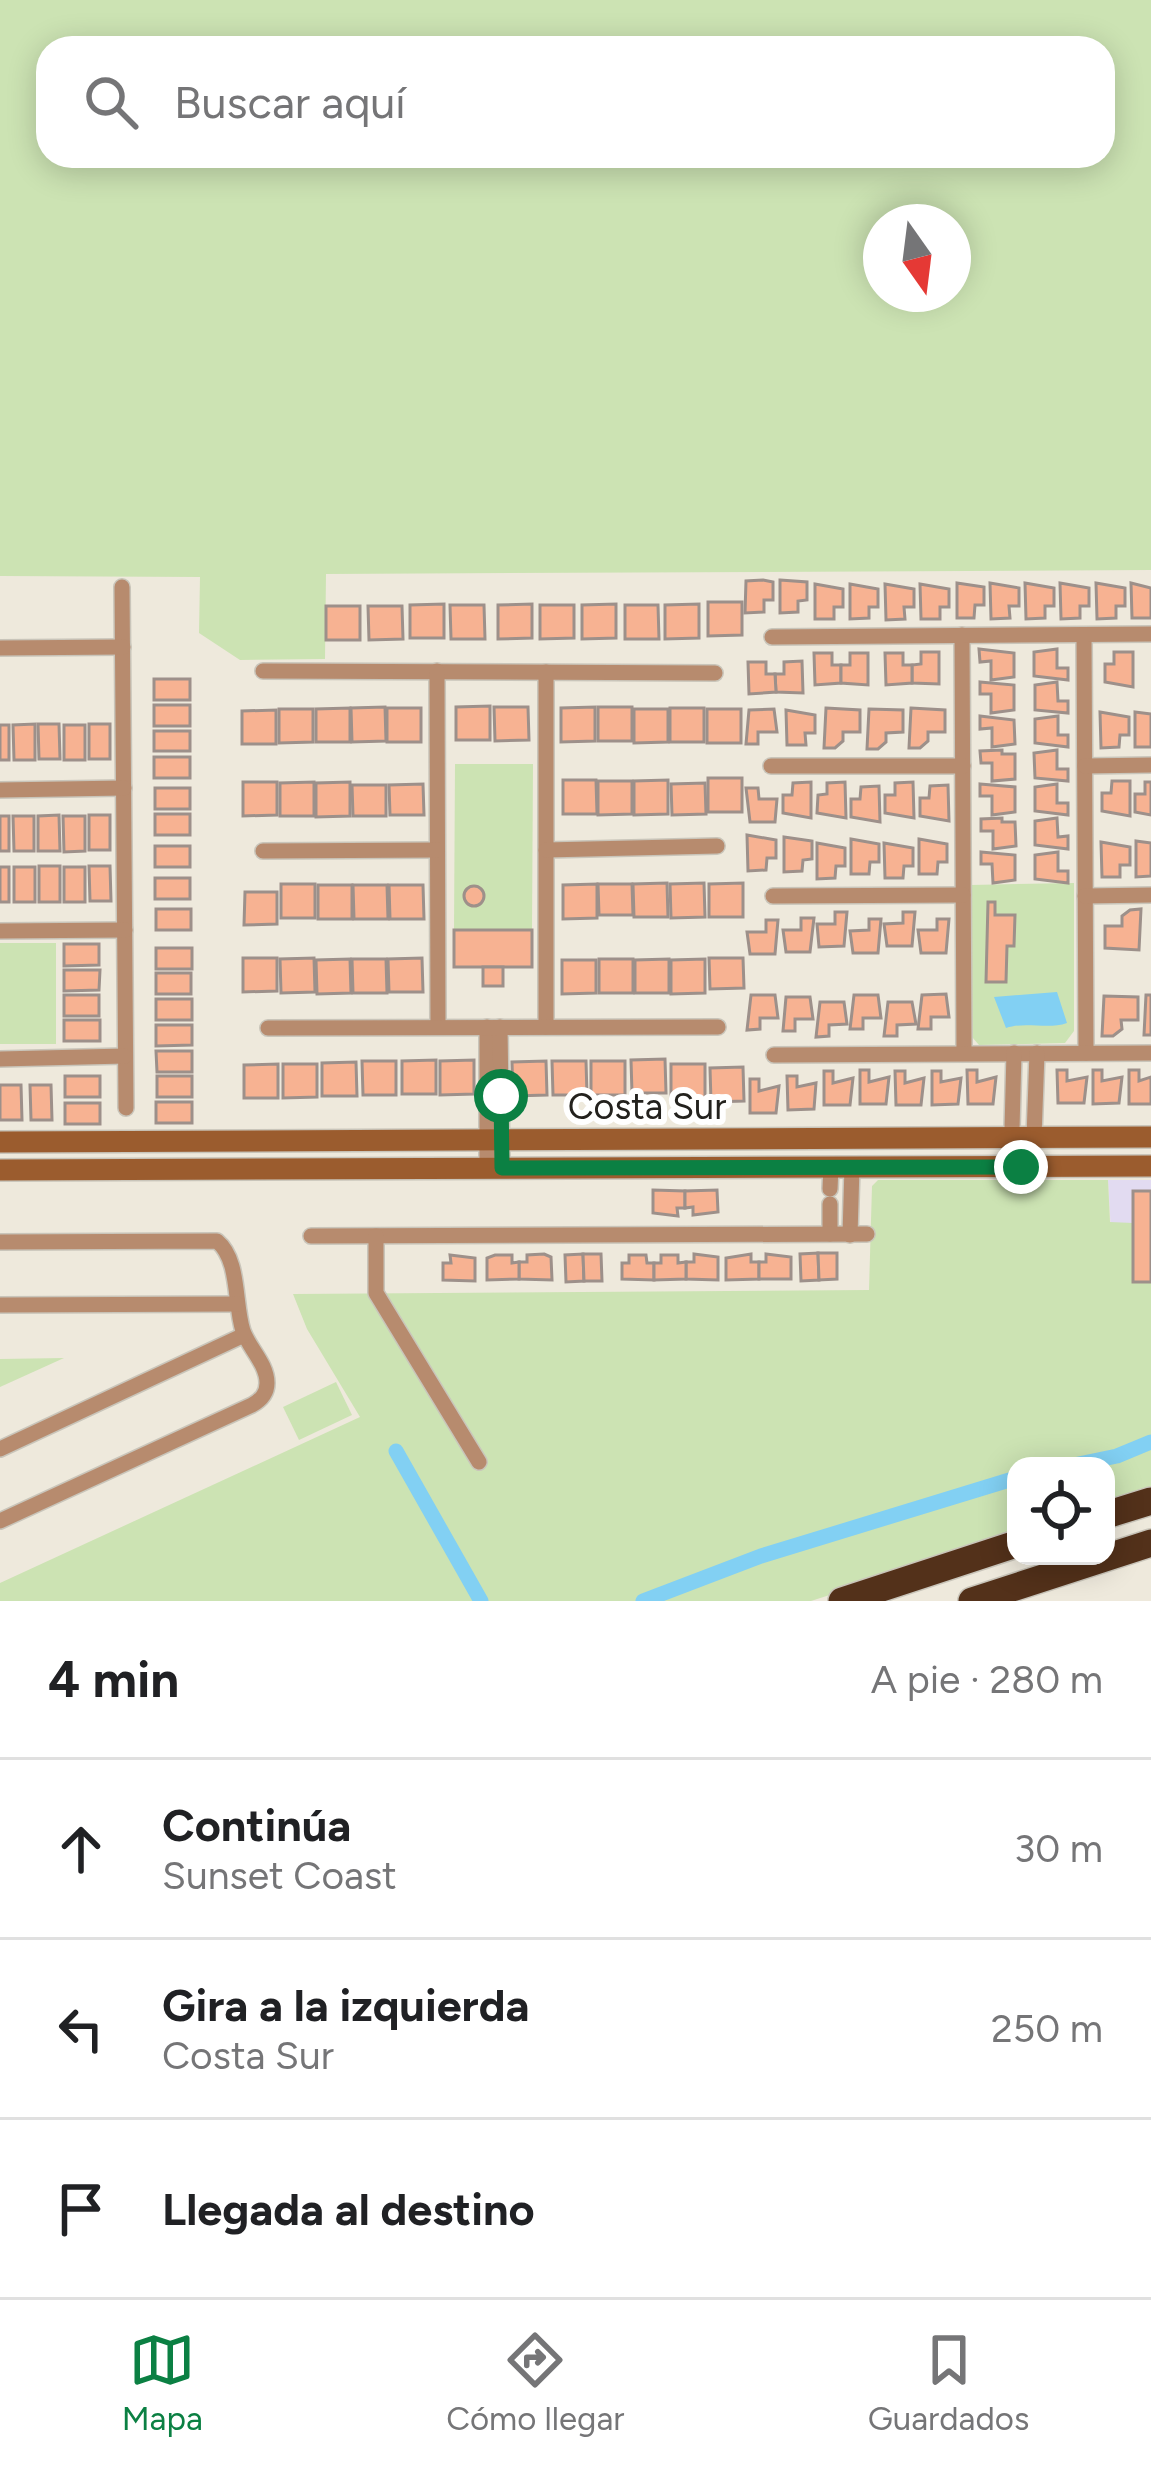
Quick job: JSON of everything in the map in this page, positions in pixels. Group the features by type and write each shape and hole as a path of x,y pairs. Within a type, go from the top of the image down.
{"highway":[{"path":"1115,1512 1151,1501"},
{"path":"972,1601 1151,1544"},
{"path":"842,1601 1007,1547"}],"street":[{"path":"122,587 126,1108"},
{"path":"1084,634 1086,1053"},
{"path":"772,637 1151,634"},
{"path":"962,635 964,1054"},
{"path":"0,648 123,647"},
{"path":"263,670 715,673"},
{"path":"437,671 438,1027"},
{"path":"546,672 546,1027"},
{"path":"1084,766 1151,765"},
{"path":"772,766 963,766"},
{"path":"0,790 124,788"},
{"path":"546,850 717,846"},
{"path":"263,851 437,850"},
{"path":"772,896 963,895"},
{"path":"1085,896 1151,895"},
{"path":"0,931 125,930"},
{"path":"494,1027 495,1168"},
{"path":"268,1028 718,1027"},
{"path":"1014,1053 1024,1137"},
{"path":"1016,1167 1036,1053"},
{"path":"774,1055 1151,1053"},
{"path":"0,1059 125,1056"},
{"name":"Costa Sur","path":"0,1142 1151,1137"},
{"name":"Costa Sur","path":"0,1170 495,1168 836,1182 1016,1167 1151,1166"},
{"path":"311,1236 858,1234 836,1182"},
{"path":"830,1234 836,1182"},
{"path":"376,1235 376,1293 479,1462"},
{"path":"0,1242 217,1241 229,1252 244,1335 267,1378 262,1399 0,1521"},
{"path":"0,1305 236,1304"},
{"path":"0,1449 244,1335"}],"shaded area":[{"path":"1108,1180 1151,1180 1151,1422 1116,1316"}],"green space":[{"path":"0,0 1151,0 1151,570 326,574 325,659 240,660 199,633 200,577 0,576"},
{"path":"455,764 533,764 532,930 454,930"},
{"path":"1074,883 1074,1031 1065,1043 979,1045 972,1037 970,885"},
{"path":"0,943 56,943 56,1044 0,1044"},
{"path":"878,1180 1108,1180 1110,1222 1133,1223 1133,1282 1151,1282 1151,1492 1115,1504 1115,1457 1007,1457 1007,1538 811,1601 0,1601 0,1583 360,1417 307,1329 293,1294 869,1290 872,1186"},
{"path":"64,1358 0,1387 0,1359"},
{"path":"336,1382 352,1415 299,1440 283,1407"}],"water":[{"path":"1057,992 1067,1023 1052,1026 1006,1028 994,997"}],"building":[{"path":"780,580 807,582 807,600 798,601 798,612 780,613"},
{"path":"746,581 773,582 773,600 764,600 764,612 745,613"},
{"path":"957,583 984,587 984,605 975,605 974,618 957,618"},
{"path":"990,583 1019,588 1019,606 1009,606 1010,618 991,619"},
{"path":"1025,583 1054,588 1054,606 1045,606 1045,618 1026,619"},
{"path":"1060,583 1089,588 1089,606 1080,606 1080,618 1061,619"},
{"path":"1096,583 1125,588 1125,606 1116,606 1116,618 1097,619"},
{"path":"1131,583 1151,588 1151,618 1132,618"},
{"path":"815,584 843,589 843,607 834,607 834,619 815,619"},
{"path":"850,584 878,589 878,607 869,607 869,618 850,619"},
{"path":"885,584 914,589 914,607 904,607 905,619 886,620"},
{"path":"920,584 949,589 949,607 940,607 940,619 921,619"},
{"path":"708,602 742,602 742,635 708,636"},
{"path":"444,604 444,638 410,638 410,605"},
{"path":"532,604 532,638 498,639 498,605"},
{"path":"616,604 616,638 582,639 582,605"},
{"path":"699,604 699,638 665,639 665,605"},
{"path":"450,605 484,605 485,639 451,639"},
{"path":"540,605 574,605 574,638 540,639"},
{"path":"625,605 658,605 659,639 625,639"},
{"path":"326,606 360,606 360,640 326,640"},
{"path":"368,606 402,606 403,639 369,640"},
{"path":"979,649 1014,653 1014,677 991,680 991,661 980,662"},
{"path":"1057,649 1057,668 1068,668 1068,680 1034,676 1034,652"},
{"path":"921,652 939,652 939,684 912,683 912,665 921,664"},
{"path":"1114,652 1133,652 1133,687 1105,682 1105,664 1114,664"},
{"path":"814,653 832,653 832,665 841,665 841,683 815,685"},
{"path":"850,653 868,653 868,685 841,683 841,665 850,665"},
{"path":"885,653 903,653 903,665 912,665 912,683 886,685"},
{"path":"802,661 803,693 776,692 775,674 784,674 784,662"},
{"path":"748,662 766,662 766,674 775,674 776,692 749,694"},
{"path":"154,679 190,679 190,700 154,700"},
{"path":"980,682 1014,685 1014,710 991,713 991,694 980,694"},
{"path":"1057,682 1058,701 1068,701 1068,713 1035,710 1035,685"},
{"path":"154,705 190,705 190,726 154,726"},
{"path":"490,706 490,740 456,740 456,707"},
{"path":"385,707 386,741 352,742 351,708"},
{"path":"494,707 528,707 529,740 495,741"},
{"path":"595,707 595,741 561,742 561,708"},
{"path":"598,707 632,707 632,741 598,741"},
{"path":"350,708 350,742 316,742 316,709"},
{"path":"387,708 421,708 421,742 387,742"},
{"path":"670,708 704,708 704,742 670,742"},
{"path":"826,708 860,710 860,732 843,732 843,741 835,748 824,748"},
{"path":"911,708 945,710 945,732 928,732 928,741 920,748 909,748"},
{"path":"279,709 313,709 313,742 279,743"},
{"path":"634,709 668,709 668,742 634,743"},
{"path":"707,709 741,709 741,743 707,743"},
{"path":"774,709 777,732 758,732 758,744 746,744 749,710"},
{"path":"869,709 903,710 903,732 886,733 886,742 878,749 867,749"},
{"path":"276,710 276,744 242,744 242,711"},
{"path":"786,710 815,715 815,733 805,733 806,745 787,745"},
{"path":"1100,712 1129,717 1129,735 1120,735 1119,747 1101,748"},
{"path":"1135,712 1151,714 1151,747 1135,747"},
{"path":"980,716 1014,720 1015,744 992,747 992,728 980,729"},
{"path":"1058,716 1058,735 1068,735 1068,747 1035,743 1035,719"},
{"path":"35,724 35,760 14,760 13,725"},
{"path":"38,724 59,724 60,759 39,759"},
{"path":"89,724 110,724 110,759 89,759"},
{"path":"0,725 9,725 9,760 0,760"},
{"path":"64,725 85,725 85,760 64,760"},
{"path":"154,731 190,731 190,751 154,751"},
{"path":"1002,750 1002,754 1015,754 1015,779 992,781 992,763 981,763 980,751"},
{"path":"1057,750 1057,769 1068,769 1068,781 1035,778 1034,753"},
{"path":"154,757 190,757 190,778 154,778"},
{"path":"708,778 742,778 742,812 708,812"},
{"path":"563,780 596,780 597,814 563,814"},
{"path":"668,780 668,814 634,815 634,781"},
{"path":"598,781 632,781 632,814 598,815"},
{"path":"1112,781 1130,781 1130,816 1102,811 1102,793 1111,793"},
{"path":"243,782 277,782 277,815 243,816"},
{"path":"314,782 314,816 280,816 280,783"},
{"path":"350,782 350,816 316,817 316,783"},
{"path":"811,782 811,818 783,813 783,795 792,795 793,783"},
{"path":"845,782 846,818 817,813 818,795 827,794 827,783"},
{"path":"913,782 914,818 885,813 885,795 895,795 895,783"},
{"path":"1145,782 1151,782 1151,815 1135,812 1135,794 1145,794"},
{"path":"705,783 706,814 672,815 671,784"},
{"path":"423,784 424,815 390,815 389,785"},
{"path":"980,784 1015,787 1015,812 992,815 992,796 980,796"},
{"path":"1057,784 1057,803 1068,803 1068,815 1035,811 1035,787"},
{"path":"352,785 386,785 386,816 353,816"},
{"path":"948,785 949,821 920,816 920,798 929,798 930,786"},
{"path":"879,786 880,822 851,817 851,799 860,799 861,787"},
{"path":"155,788 190,788 190,809 155,809"},
{"path":"746,788 758,788 759,799 777,799 775,822 750,822"},
{"path":"155,814 190,814 190,835 155,835"},
{"path":"59,815 60,851 38,851 38,816"},
{"path":"89,815 110,815 110,850 89,850"},
{"path":"0,816 9,816 9,851 0,851"},
{"path":"13,816 34,816 34,851 14,851"},
{"path":"63,816 85,816 85,851 64,852"},
{"path":"1002,818 1002,822 1015,822 1016,846 993,849 993,831 981,831 981,819"},
{"path":"1057,818 1058,837 1068,836 1068,849 1035,845 1035,821"},
{"path":"747,835 776,840 776,858 767,858 766,870 748,871"},
{"path":"784,837 812,841 812,859 803,860 802,871 784,872"},
{"path":"851,839 879,844 879,862 870,862 869,874 851,874"},
{"path":"919,839 947,844 947,862 938,862 937,874 919,874"},
{"path":"1136,841 1151,843 1151,876 1136,877"},
{"path":"1101,842 1130,847 1130,865 1120,865 1120,877 1102,877"},
{"path":"817,843 845,848 845,866 836,866 835,878 817,879"},
{"path":"884,843 913,848 913,866 904,866 903,878 885,878"},
{"path":"155,846 190,846 190,867 155,867"},
{"path":"981,852 1015,855 1015,880 993,883 992,864 981,864"},
{"path":"1058,852 1058,871 1068,871 1068,883 1035,879 1035,855"},
{"path":"39,866 60,866 60,902 39,902"},
{"path":"89,866 110,866 111,901 90,901"},
{"path":"0,867 9,867 9,902 0,902"},
{"path":"14,867 35,867 35,902 14,902"},
{"path":"64,867 85,867 85,902 64,902"},
{"path":"155,878 190,878 190,899 155,899"},
{"path":"667,883 668,917 634,917 633,884"},
{"path":"704,883 705,917 671,918 670,884"},
{"path":"743,883 743,917 709,917 709,884"},
{"path":"281,884 315,884 315,918 281,918"},
{"path":"597,884 597,918 563,919 563,885"},
{"path":"598,884 632,884 633,915 599,915"},
{"path":"318,885 352,885 352,919 318,919"},
{"path":"353,885 387,885 388,919 354,919"},
{"path":"389,885 423,885 424,919 390,919"},
{"path":"474,886 484,896 474,906 464,896"},
{"path":"245,892 277,892 277,924 244,925"},
{"path":"988,902 995,902 995,915 1015,915 1014,946 1007,946 1006,982 986,982"},
{"path":"156,909 191,909 191,930 156,930"},
{"path":"1141,909 1139,950 1105,948 1105,926 1122,926 1122,916"},
{"path":"835,912 847,912 844,946 819,947 817,924 835,924"},
{"path":"903,912 915,912 912,946 887,946 884,924 903,923"},
{"path":"801,918 814,918 810,952 786,952 783,930 801,930"},
{"path":"869,919 881,919 878,953 853,953 850,931 869,930"},
{"path":"937,919 949,919 946,953 921,953 918,930 937,930"},
{"path":"766,920 778,920 775,954 750,954 747,932 766,932"},
{"path":"454,930 532,930 532,967 454,967"},
{"path":"64,944 99,944 99,965 64,966"},
{"path":"156,948 192,948 192,969 156,969"},
{"path":"243,958 277,958 277,991 243,992"},
{"path":"314,958 315,992 281,993 280,959"},
{"path":"422,958 423,992 389,992 388,959"},
{"path":"709,958 743,958 744,988 710,989"},
{"path":"350,959 351,993 317,994 316,960"},
{"path":"352,959 386,959 387,993 353,993"},
{"path":"599,959 633,959 633,993 599,993"},
{"path":"669,959 669,993 635,993 635,960"},
{"path":"705,959 705,993 671,994 671,960"},
{"path":"562,960 596,960 596,993 562,994"},
{"path":"483,967 503,967 503,986 483,986"},
{"path":"64,970 100,970 99,990 64,991"},
{"path":"156,973 191,973 191,994 156,994"},
{"path":"946,994 949,1017 931,1017 931,1029 918,1029 922,995"},
{"path":"64,995 99,995 99,1016 64,1016"},
{"path":"751,995 775,995 778,1018 760,1018 760,1029 747,1030"},
{"path":"854,995 878,995 881,1018 863,1018 863,1029 850,1029"},
{"path":"1146,995 1151,995 1151,1035 1144,1035"},
{"path":"1104,996 1138,997 1138,1020 1121,1020 1122,1029 1113,1036 1102,1036"},
{"path":"786,997 810,997 813,1019 795,1019 795,1031 783,1031"},
{"path":"156,999 192,999 192,1020 156,1020"},
{"path":"820,1002 844,1002 847,1024 829,1025 829,1036 816,1037"},
{"path":"888,1002 912,1002 916,1024 897,1025 897,1036 884,1036"},
{"path":"64,1020 100,1020 100,1041 64,1041"},
{"path":"156,1025 192,1025 192,1045 156,1046"},
{"path":"156,1051 192,1051 192,1072 157,1072"},
{"path":"665,1059 666,1093 632,1093 631,1060"},
{"path":"436,1060 436,1094 402,1094 402,1061"},
{"path":"474,1060 474,1094 440,1095 440,1061"},
{"path":"362,1061 396,1061 396,1095 363,1095"},
{"path":"546,1061 547,1095 513,1096 512,1062"},
{"path":"552,1061 586,1061 587,1095 553,1095"},
{"path":"591,1061 625,1061 625,1095 591,1095"},
{"path":"356,1062 357,1096 322,1096 322,1063"},
{"path":"278,1064 278,1098 244,1098 244,1065"},
{"path":"283,1064 317,1064 317,1097 283,1098"},
{"path":"671,1064 705,1064 705,1098 671,1098"},
{"path":"743,1067 744,1101 711,1102 710,1068"},
{"path":"860,1070 869,1070 869,1082 889,1077 886,1104 860,1104"},
{"path":"967,1070 977,1070 977,1082 996,1077 993,1104 968,1104"},
{"path":"1057,1070 1067,1070 1067,1081 1087,1077 1084,1103 1058,1103"},
{"path":"1093,1070 1102,1070 1102,1081 1122,1077 1119,1103 1093,1104"},
{"path":"1129,1070 1139,1070 1139,1081 1151,1077 1151,1104 1129,1104"},
{"path":"824,1071 833,1071 833,1083 853,1078 850,1105 824,1105"},
{"path":"895,1071 905,1071 905,1083 924,1078 921,1105 896,1105"},
{"path":"932,1071 941,1071 941,1082 961,1078 958,1104 932,1105"},
{"path":"65,1076 100,1076 100,1097 65,1097"},
{"path":"157,1076 192,1076 192,1097 157,1097"},
{"path":"787,1076 797,1076 797,1087 816,1083 814,1109 788,1110"},
{"path":"750,1079 759,1079 759,1091 779,1086 776,1113 750,1113"},
{"path":"0,1085 21,1085 22,1120 0,1120"},
{"path":"30,1085 51,1085 52,1120 31,1120"},
{"path":"156,1102 192,1102 192,1123 156,1123"},
{"path":"65,1103 100,1103 100,1124 65,1124"},
{"path":"653,1190 685,1191 685,1208 677,1208 678,1216 653,1213"},
{"path":"717,1190 718,1212 693,1215 693,1207 685,1208 685,1191"},
{"path":"1133,1191 1151,1191 1151,1282 1133,1282"},
{"path":"818,1253 819,1280 801,1281 800,1254"},
{"path":"818,1253 837,1253 837,1279 819,1280"},
{"path":"583,1254 584,1281 566,1282 565,1255"},
{"path":"583,1254 601,1254 602,1281 584,1281"},
{"path":"694,1254 718,1257 718,1280 686,1279 686,1262 694,1262"},
{"path":"751,1254 751,1262 759,1262 759,1279 726,1280 726,1258"},
{"path":"766,1254 791,1257 791,1279 759,1279 759,1262 766,1262"},
{"path":"450,1255 475,1258 475,1281 443,1280 443,1263 451,1263"},
{"path":"512,1255 512,1263 519,1262 519,1279 487,1280 487,1258"},
{"path":"527,1255 551,1257 552,1280 519,1279 519,1262 527,1262"},
{"path":"629,1255 646,1255 647,1263 654,1263 654,1280 622,1279 622,1263 629,1263"},
{"path":"661,1255 678,1255 678,1263 686,1262 686,1279 654,1280 654,1263 661,1263"}],"waterway":[{"path":"1112,1457 1151,1442"},
{"path":"396,1451 481,1601"},
{"path":"643,1601 761,1556 1007,1481"}],"route":[{"path":"501,1096 502,1168 1021,1167"}]}
